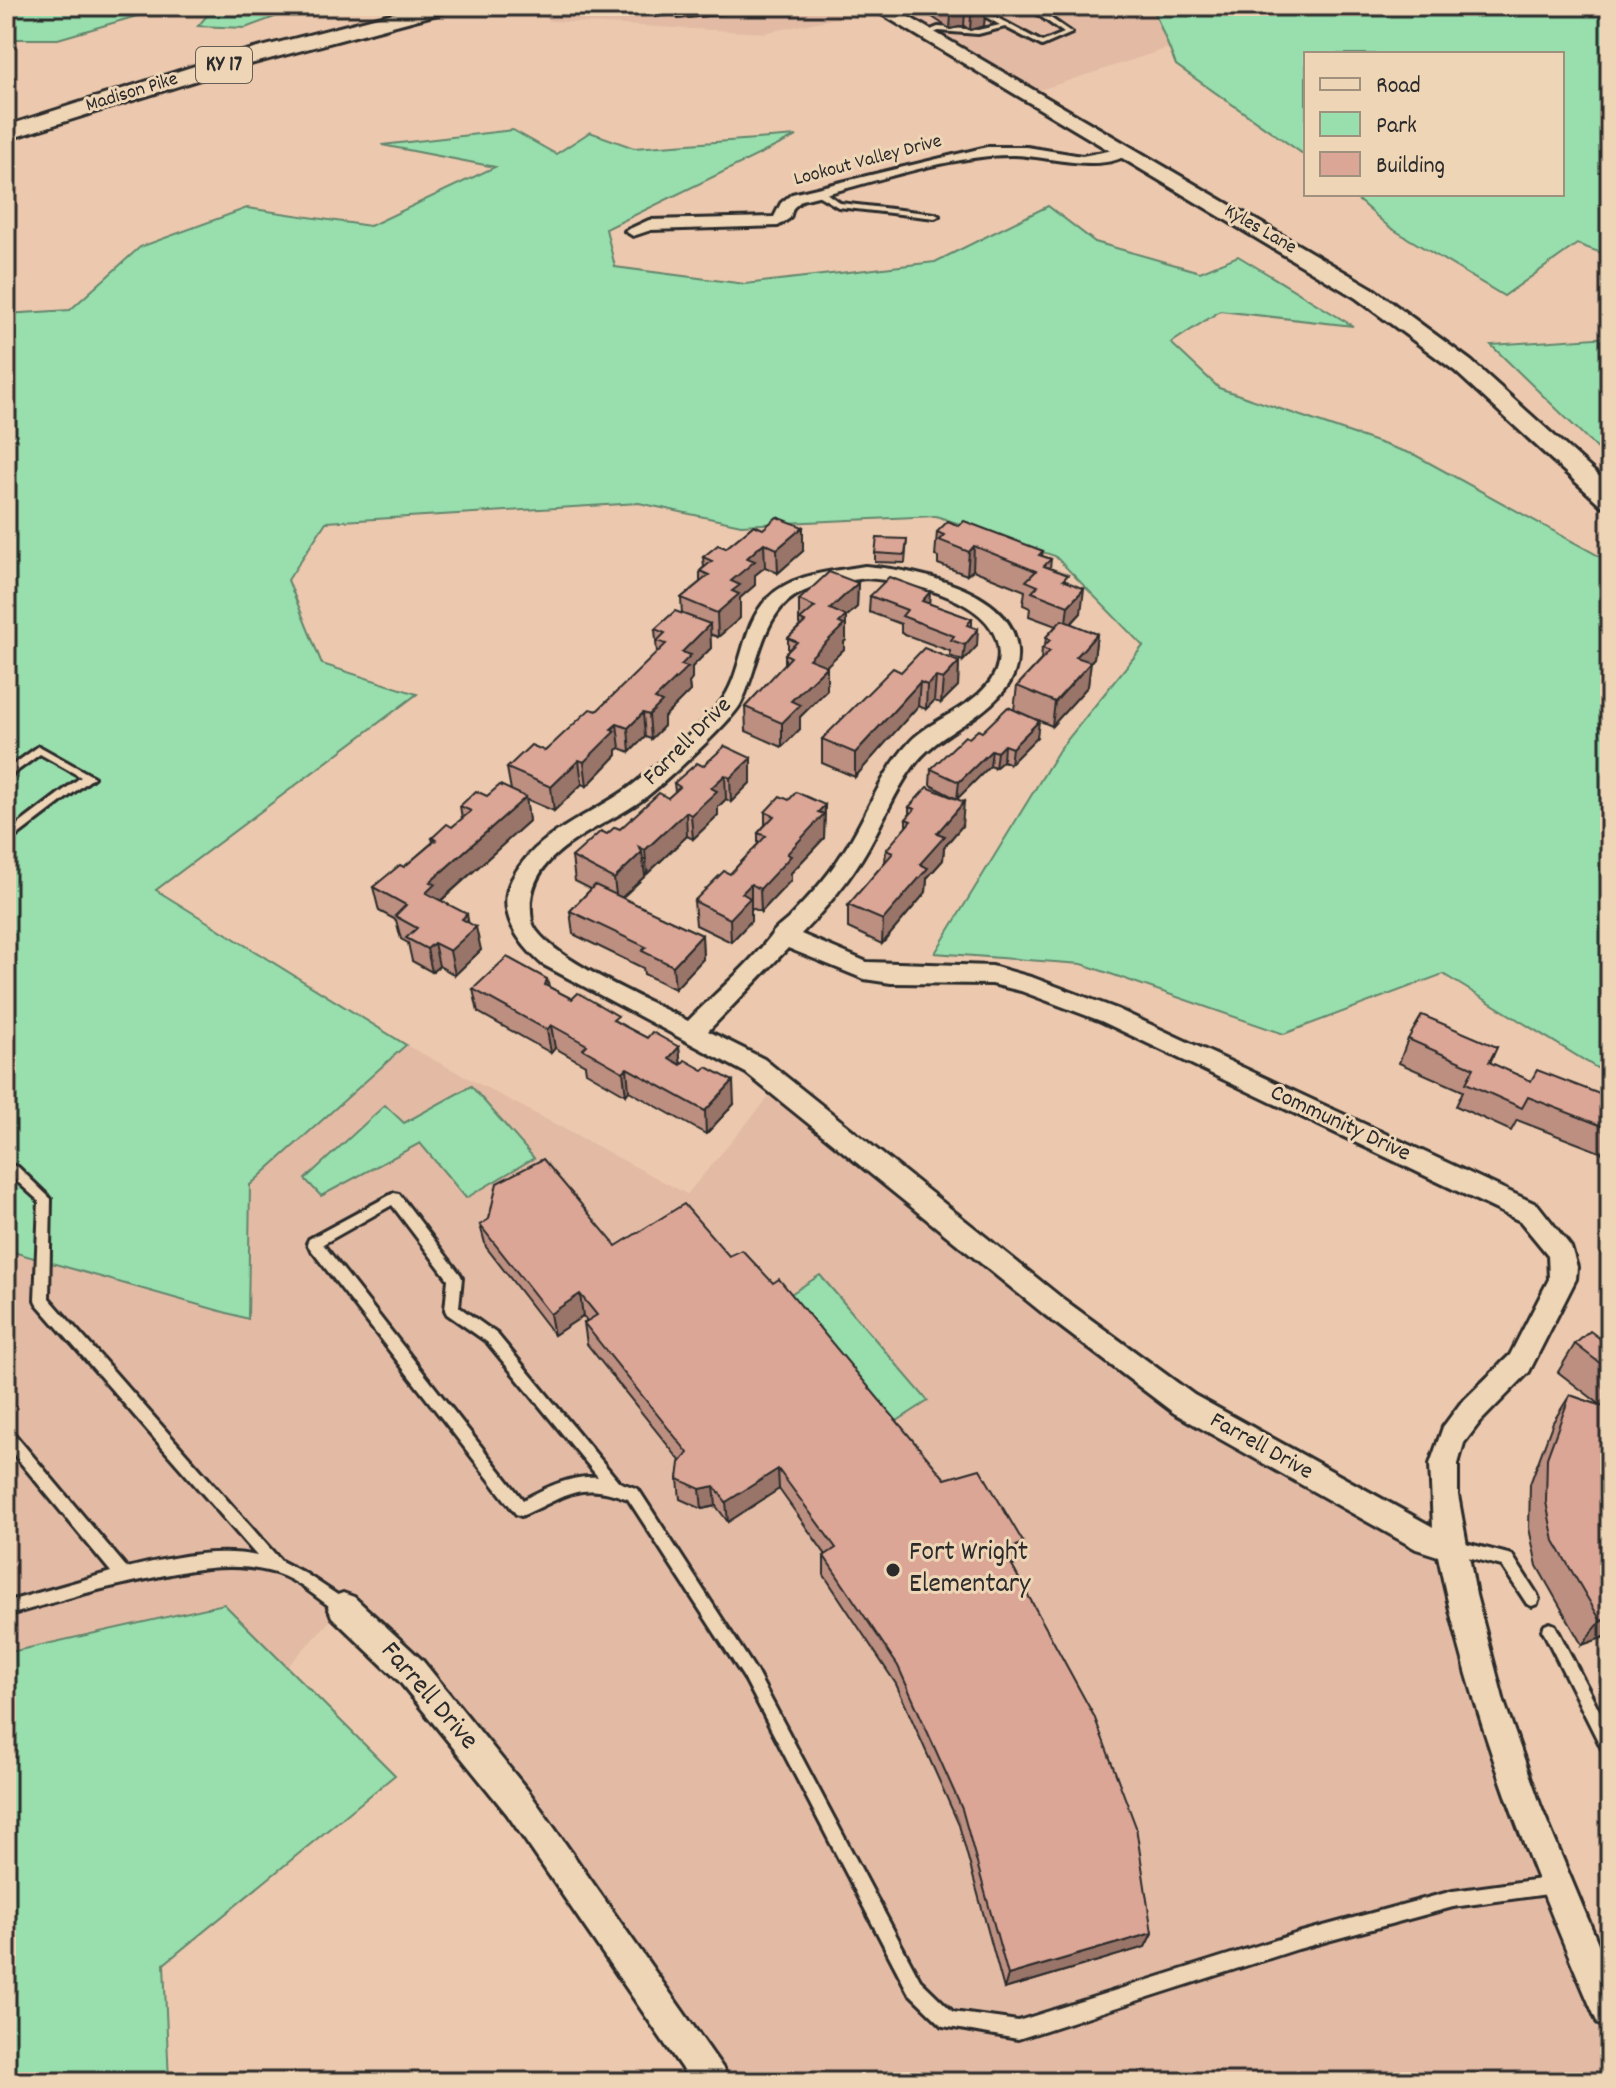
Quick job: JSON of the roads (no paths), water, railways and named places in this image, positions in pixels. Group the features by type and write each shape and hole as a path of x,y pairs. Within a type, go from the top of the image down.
{"main road":[{"name":"Madison Pike","path":"6,133 231,62 445,6"},
{"name":"Kyles Lane","path":"877,6 1335,274 1463,366 1610,500"}],"street":[{"name":"Lookout Valley Drive","path":"633,231 649,225 778,221 785,215 786,206 797,197 1006,149 1082,160 1124,152"},
{"name":"Farrell Drive","path":"691,1033 837,879 860,846 888,787 916,748 986,696 1005,674 1009,655 1004,631 984,610 919,578 865,572 822,577 787,593 775,602 760,626 731,704 639,791 540,854 521,882 521,924 530,941 550,958 691,1033 755,1066 1054,1307 1184,1404 1426,1539 1449,1545"},
{"name":"Community Drive","path":"782,936 864,970 891,974 992,975 1026,984 1109,1015 1529,1213 1556,1238 1566,1264 1559,1295 1514,1371 1476,1403 1457,1429 1444,1463 1449,1545"},
{"path":"1449,1545 1472,1653 1511,1772 1555,1885 1610,2012"},
{"name":"Farrell Drive","path":"343,1607 411,1671 518,1803 712,2082"}],"lane":[{"path":"970,6 1042,44 1069,33 1029,6"},
{"path":"924,34 938,29 978,32 1006,25"},
{"path":"819,192 838,205 935,216"},
{"path":"6,775 39,749 89,777 6,840"},
{"path":"6,1169 14,1171 45,1199 42,1300 276,1566"},
{"path":"613,1484 492,1338 452,1310 455,1278 394,1198 314,1243 521,1509 560,1487 591,1481 613,1484 633,1494 751,1676 914,1986 949,2020 1018,2030 1329,1932 1453,1899 1555,1885"},
{"path":"6,1434 125,1577"},
{"path":"1449,1545 1507,1560 1532,1599"},
{"name":"Farrell Drive","path":"6,1609 125,1577 226,1559 276,1566 343,1607"},
{"path":"1550,1630 1610,1747"}],"place":[{"name":"Fort Wright Elementary","path":"893,1570"}]}
